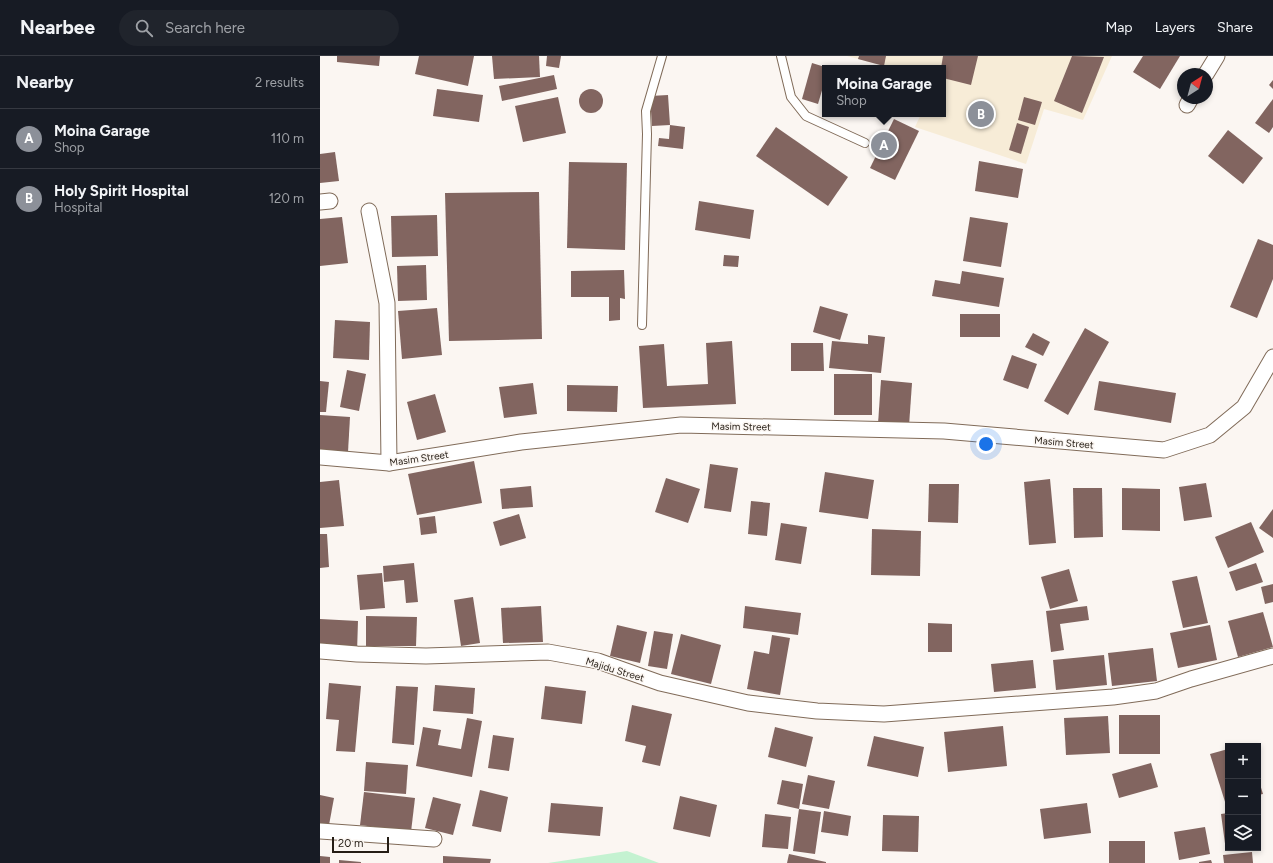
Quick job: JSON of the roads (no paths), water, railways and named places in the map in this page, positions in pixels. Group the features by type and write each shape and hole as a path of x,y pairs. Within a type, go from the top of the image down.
{"street":[{"path":"1210,68 1217,56"},
{"path":"369,211 387,303 389,463"},
{"name":"Masim Street","path":"320,457 389,463 521,442 681,425 944,431 1164,450 1210,435 1244,407 1273,357"},
{"name":"Majidu Street","path":"320,651 357,654 426,656 548,652 598,661 660,683 748,703 817,711 884,714 1113,697 1156,691 1191,679 1273,656"},
{"path":"320,831 434,839"}],"lane":[{"path":"642,325 647,134 646,111 662,56"},
{"path":"781,56 791,97 806,116 865,143"}],"place":[{"name":"Holy Spirit Hospital","path":"981,114"},
{"name":"Moina Garage","path":"884,145"}]}
